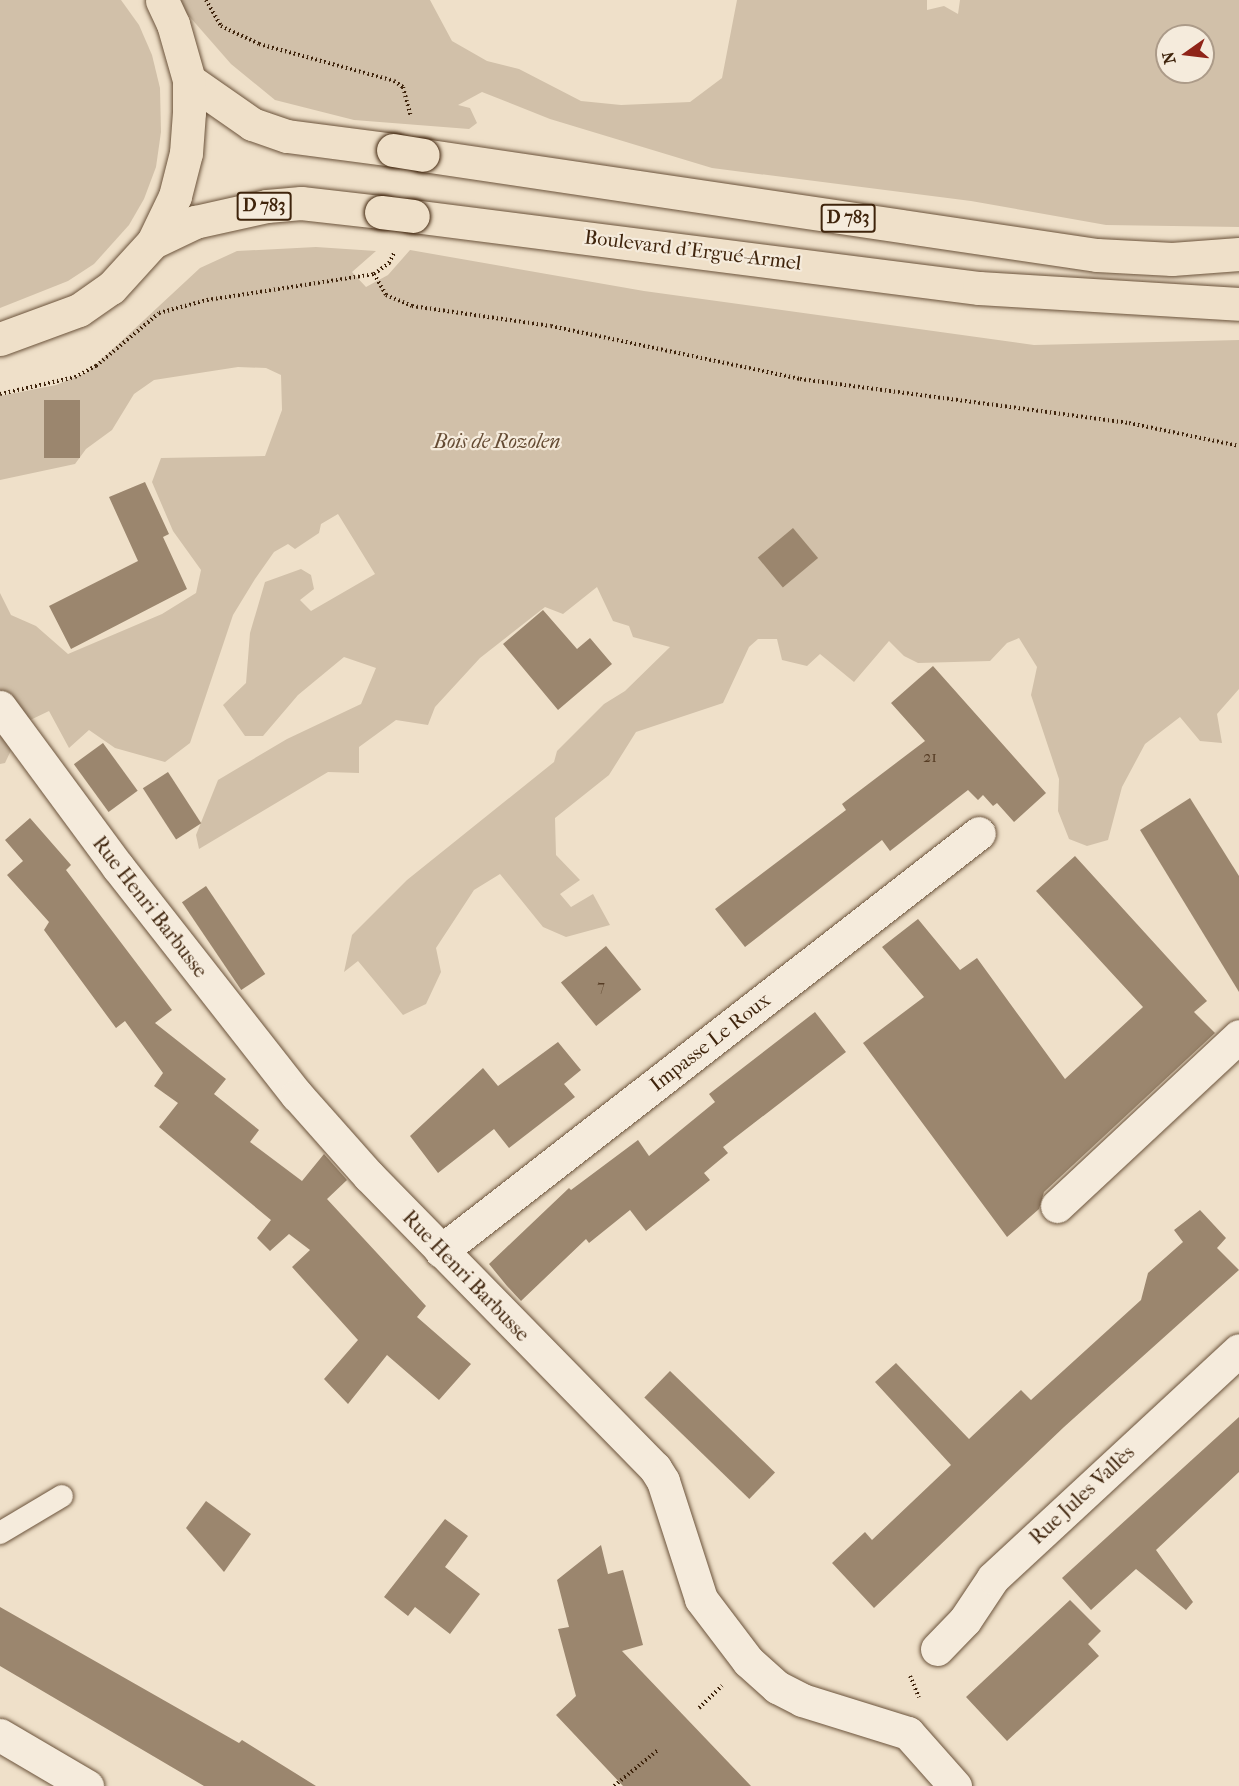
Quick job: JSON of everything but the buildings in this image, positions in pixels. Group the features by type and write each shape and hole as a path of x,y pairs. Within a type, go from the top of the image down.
{"main road":[{"path":"0,339 79,310 111,288 153,242 175,196 186,153 189,80 173,24 162,0"},
{"name":"D 783","path":"189,80 252,124 287,136 1097,255 1172,259 1239,254"},
{"name":"Boulevard d'Ergué-Armel","path":"153,242 195,222 267,206 301,203 979,288 1090,298 1239,304"}],"street":[{"name":"Rue Henri Barbusse","path":"0,707 118,867 290,1086 369,1176 655,1468 666,1490 701,1599 748,1661 777,1687 802,1700 908,1733 921,1744 955,1786"},
{"name":"Impasse Le Roux","path":"441,1251 979,833"},
{"path":"1057,1206 1239,1036"},
{"name":"Rue Jules Vallès","path":"937,1649 965,1620 993,1578 1239,1350"},
{"path":"0,1736 87,1786"}],"lane":[{"path":"0,1533 62,1496"}],"path":[{"path":"207,0 220,26 230,31 289,54 382,77 403,87 408,98"},
{"path":"0,394 75,377 114,353 147,320 173,309 374,274 389,263 395,251"},
{"path":"374,274 386,295 412,306 551,326 800,379 1129,423 1239,446"},
{"path":"907,1670 933,1731 921,1744"},
{"path":"614,1786 659,1749"}],"green space":[{"path":"0,0 121,0 139,25 152,55 160,88 161,132 156,167 144,199 129,225 94,264 68,281 0,308"},
{"path":"175,0 430,0 452,41 487,61 519,69 581,101 621,105 690,102 722,78 737,0 927,0 927,10 944,6 958,14 960,0 1239,0 1239,227 1106,225 971,201 712,168 550,119 482,92 458,105 470,108 477,123 469,129 354,120 275,100 231,64"},
{"name":"Bois de Rozolen","path":"316,247 376,251 352,272 366,287 388,275 410,250 644,291 1034,345 1239,340 1239,689 1217,714 1222,743 1200,741 1180,717 1145,744 1122,787 1108,840 1087,846 1069,839 1058,811 1059,779 1031,695 1037,667 1019,638 1007,643 990,661 918,663 904,656 889,641 854,682 820,654 807,666 782,660 777,639 758,639 749,647 723,703 636,732 609,775 555,818 556,855 580,880 560,894 571,907 593,894 610,925 566,937 543,927 500,874 474,890 436,948 441,972 426,1004 403,1015 358,961 344,972 352,935 407,880 554,762 557,751 604,704 625,691 670,647 633,637 629,626 613,621 597,587 563,614 545,607 480,658 435,707 428,725 396,720 359,747 359,773 328,772 199,849 196,835 218,780 287,739 361,704 376,668 344,657 298,695 263,736 245,736 223,705 246,683 250,633 265,582 301,569 311,575 314,589 300,600 311,611 375,574 338,514 321,524 319,533 295,549 288,544 274,552 255,579 233,615 190,743 165,762 115,748 89,730 69,748 49,711 24,723 5,763 0,764 0,593 11,615 36,626 68,654 162,614 196,593 201,570 173,531 152,482 161,458 265,456 282,410 281,375 266,368 238,367 154,380 134,394 112,430 86,449 75,464 0,480 0,396 56,385 88,372 200,268 237,251"}]}
